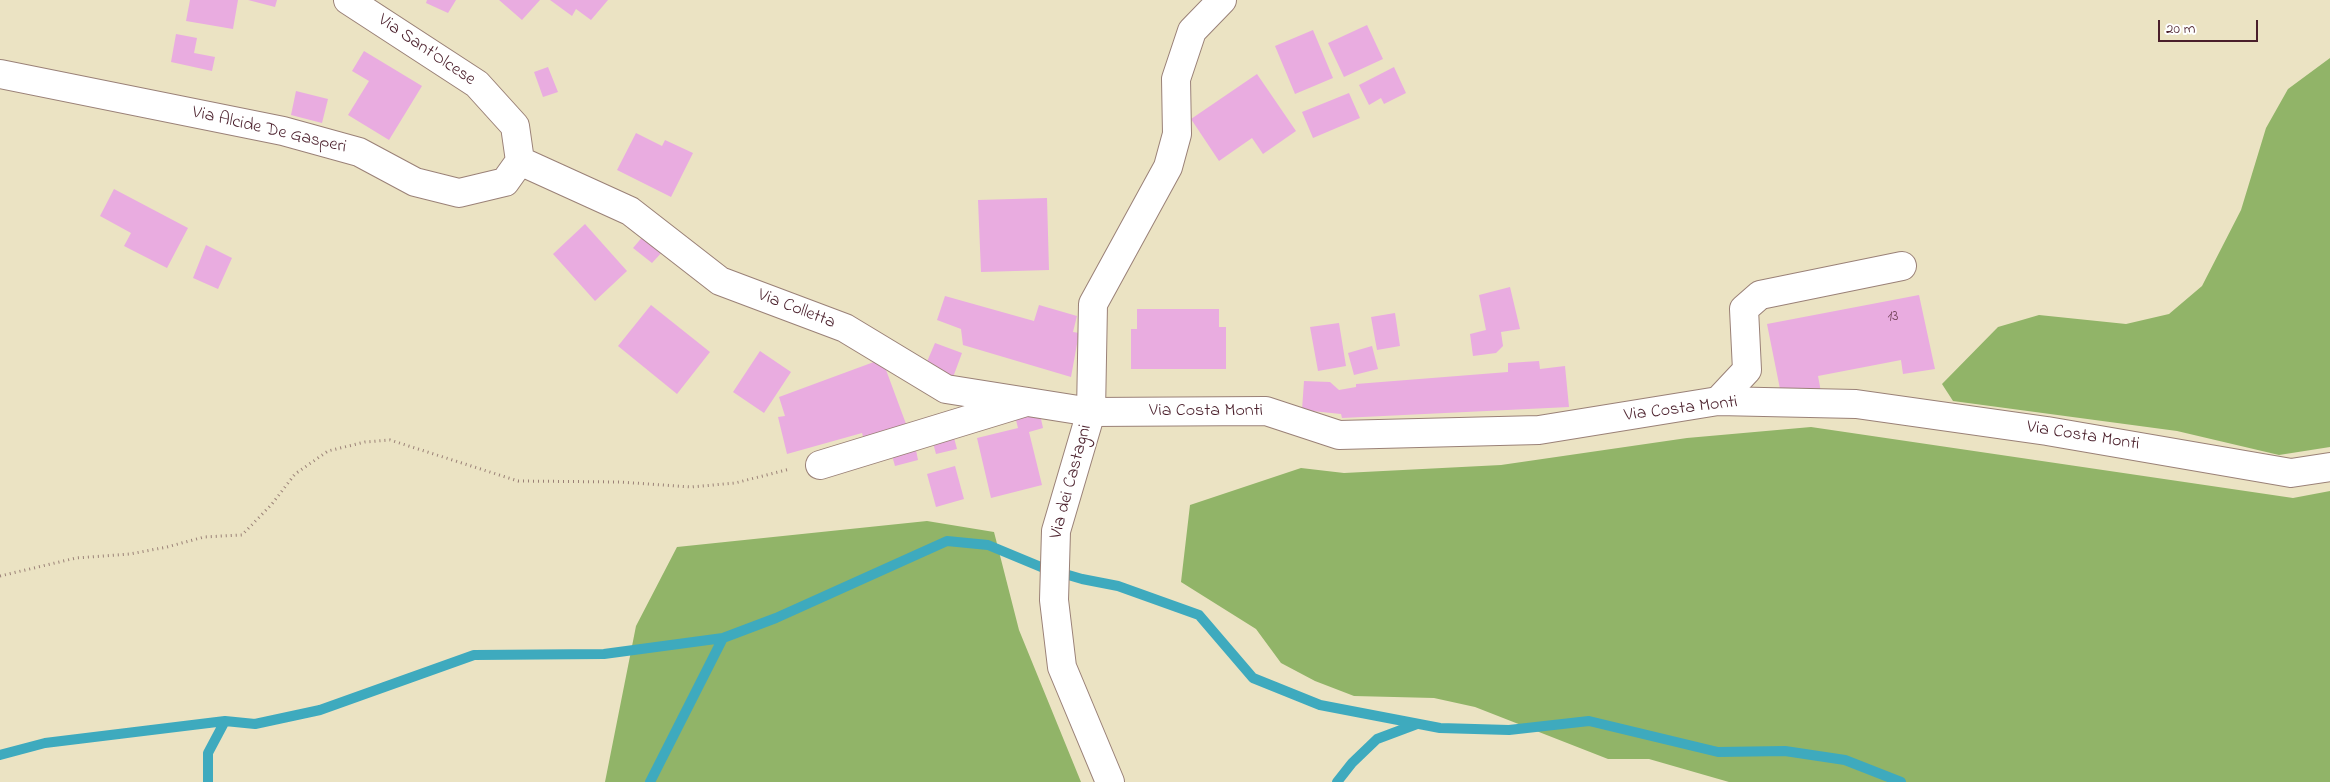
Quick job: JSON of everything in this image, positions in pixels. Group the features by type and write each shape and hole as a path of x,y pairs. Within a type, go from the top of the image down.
{"street":[{"name":"Via Sant'Olcese","path":"348,0 477,84 515,126 520,161"},
{"name":"Via dei Castagni","path":"1110,782 1062,667 1054,600 1056,531 1091,412 1093,304 1168,167 1177,134 1176,79 1192,31 1222,0"},
{"name":"Via Alcide De Gasperi","path":"0,74 284,131 359,152 415,182 459,193 505,182 520,161"},
{"name":"Via Colletta","path":"520,161 630,211 720,281 846,328 946,389 1091,412"},
{"path":"1718,402 1747,370 1744,309 1760,295 1902,266"},
{"path":"820,465 1026,402"},
{"name":"Via Costa Monti","path":"1091,412 1266,411 1339,435 1539,430 1718,402 1856,404 2047,431 2291,473 2330,467"}],"path":[{"path":"0,576 76,558 130,554 204,537 242,535 272,504 295,474 328,451 365,442 390,440 518,481 620,482 691,487 735,483 796,468 820,465"}],"green space":[{"path":"2330,58 2330,447 2279,455 2177,431 1953,401 1942,384 1998,327 2039,315 2126,324 2169,314 2202,286 2241,210 2266,128 2288,89"},
{"path":"1811,427 2293,498 2330,491 2330,782 1729,782 1649,759 1608,759 1475,707 1434,698 1354,696 1315,681 1281,663 1256,629 1181,582 1190,505 1301,468 1344,473 1501,465 1687,438"},
{"path":"927,521 994,532 1019,630 1081,782 605,782 636,626 677,547"}],"building":[{"path":"190,0 238,0 233,29 186,21"},
{"path":"248,0 277,0 275,7"},
{"path":"427,0 456,0 448,13 426,3"},
{"path":"499,0 540,0 522,20"},
{"path":"550,0 608,0 591,20 576,9 572,16"},
{"path":"1367,25 1383,59 1344,77 1328,43"},
{"path":"1313,30 1333,78 1295,94 1275,46"},
{"path":"176,34 197,38 194,53 215,57 212,71 171,62"},
{"path":"364,51 422,86 389,140 348,115 369,81 352,71"},
{"path":"548,67 558,92 543,97 534,72"},
{"path":"1394,67 1406,93 1384,104 1381,98 1369,105 1359,85"},
{"path":"1257,74 1296,131 1263,154 1252,138 1219,161 1191,119"},
{"path":"296,91 328,99 322,123 291,115"},
{"path":"1349,93 1360,118 1313,138 1302,112"},
{"path":"636,133 662,146 665,140 693,153 671,197 617,170"},
{"path":"114,189 188,228 167,268 124,246 131,233 100,216"},
{"path":"1047,198 1049,270 981,272 978,200"},
{"path":"585,224 627,271 595,301 553,254"},
{"path":"644,235 663,251 652,263 633,248"},
{"path":"206,245 232,258 218,289 193,278"},
{"path":"1510,287 1520,329 1501,332 1503,346 1496,353 1473,356 1470,334 1486,330 1479,295"},
{"path":"1919,295 1935,369 1903,374 1901,360 1818,376 1821,392 1781,394 1767,324"},
{"path":"945,296 1034,321 1039,305 1077,316 1073,332 1079,333 1071,377 963,345 961,329 937,320"},
{"path":"651,305 710,352 677,394 618,346"},
{"path":"1137,309 1219,309 1219,327 1226,327 1226,369 1131,369 1131,329 1137,329"},
{"path":"1395,313 1400,346 1377,350 1371,317"},
{"path":"1339,323 1346,366 1318,371 1310,327"},
{"path":"935,343 962,353 952,380 926,364"},
{"path":"1372,346 1378,369 1354,375 1348,353"},
{"path":"760,351 791,372 764,413 733,392"},
{"path":"882,359 909,432 866,446 862,433 787,454 778,417 785,416 779,397"},
{"path":"1539,361 1540,369 1565,366 1569,407 1342,418 1341,414 1302,410 1304,381 1330,382 1339,390 1356,387 1356,384 1508,372 1508,363"},
{"path":"1039,410 1043,428 1029,432 1042,485 991,498 977,438 1018,428 1015,416"},
{"path":"953,434 957,449 936,454 932,439"},
{"path":"915,445 918,460 895,466 891,452"},
{"path":"955,466 964,499 936,507 927,474"}],"waterway":[{"path":"0,755 45,743 225,721 255,724 320,710 474,655 604,654 723,638 776,618 947,541 988,545 1041,567 1082,579 1118,586 1199,615 1253,678 1320,705 1440,728 1509,730 1589,721 1718,752 1785,751 1845,760 1901,782"},
{"path":"650,782 723,638"},
{"path":"208,782 208,753 225,721"},
{"path":"1337,782 1352,763 1377,739 1417,724"}]}
